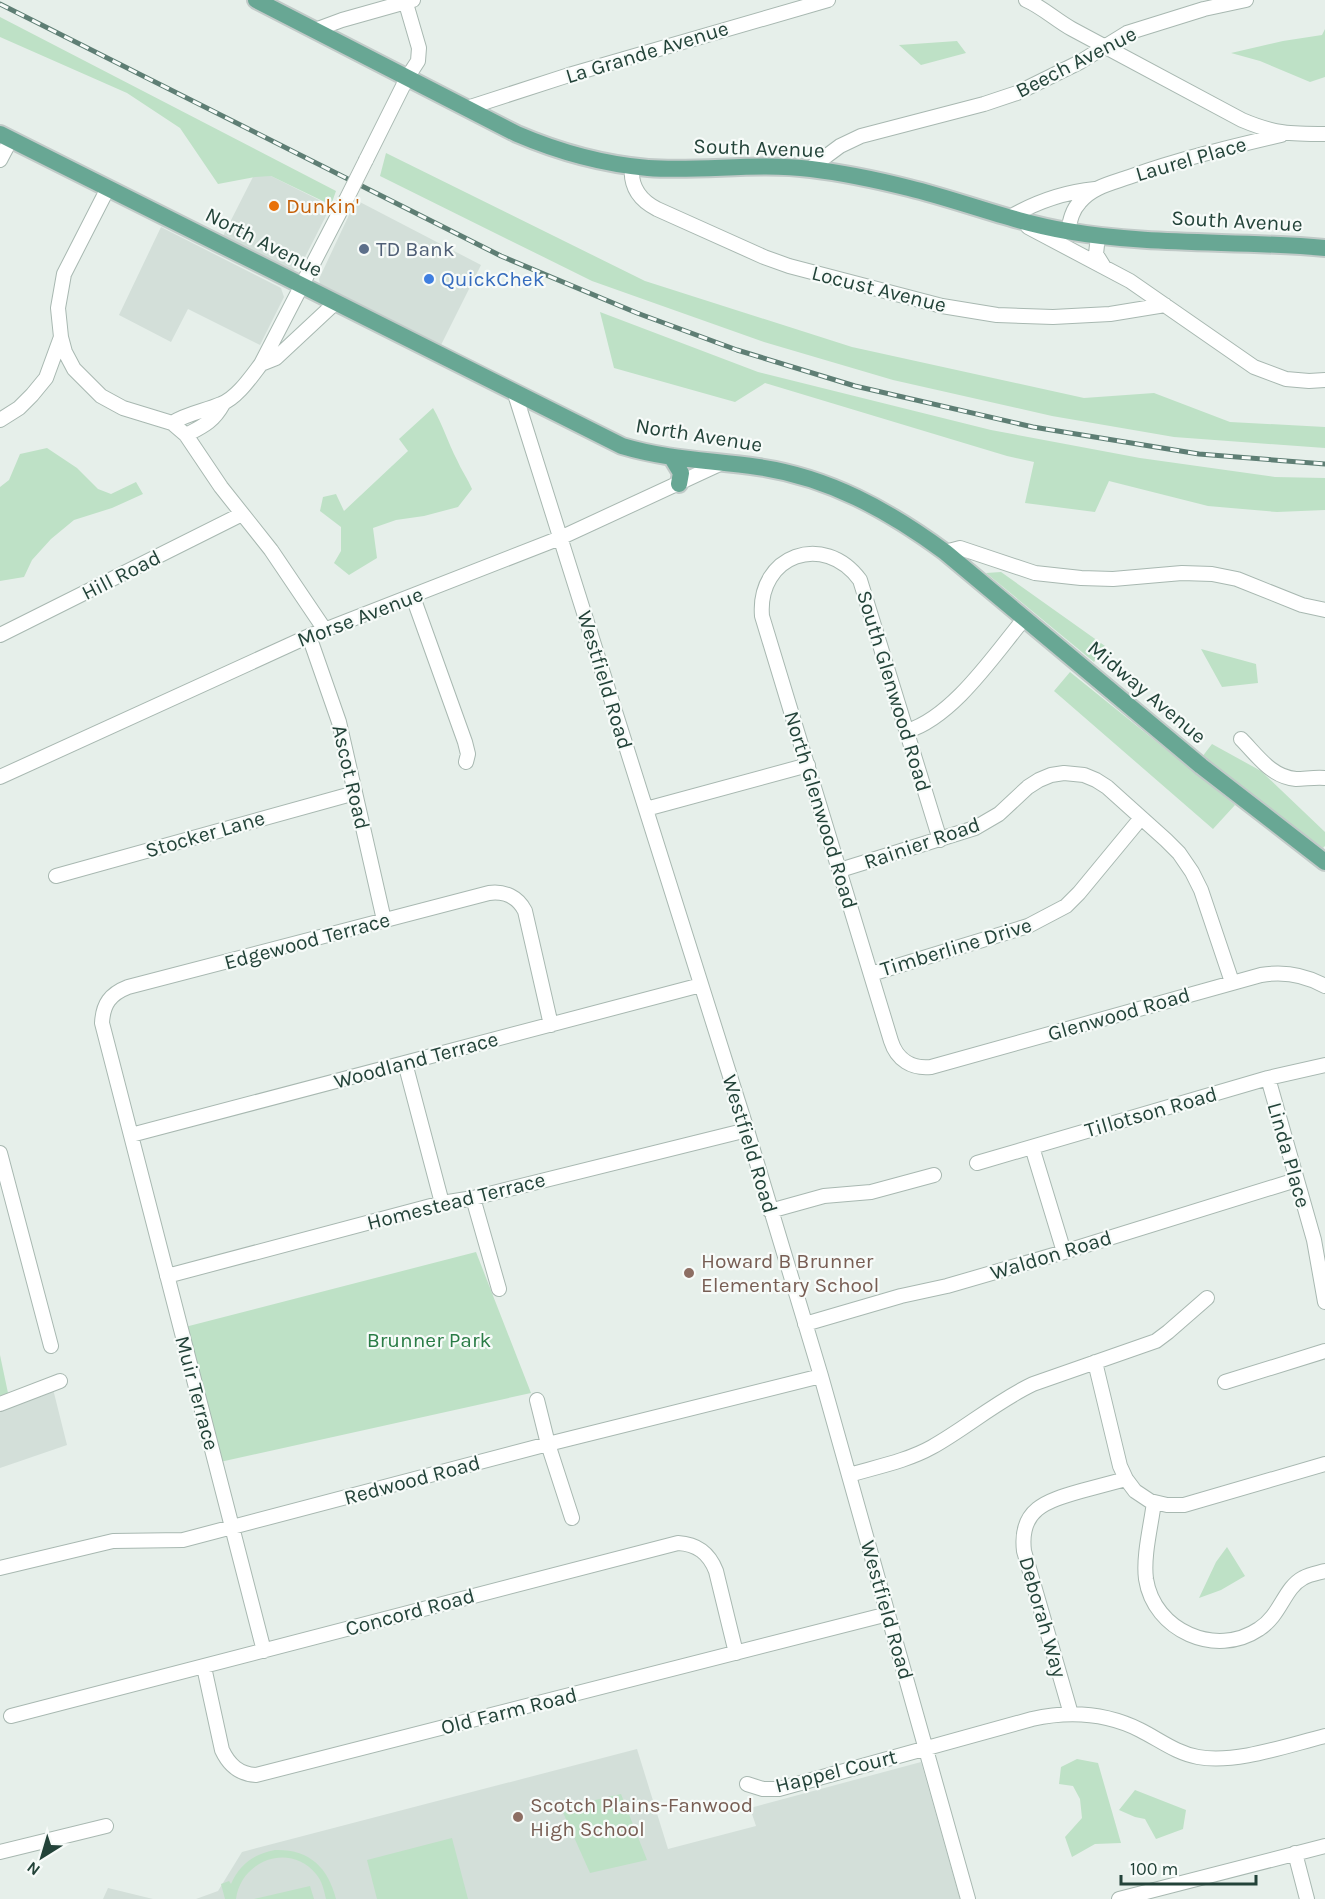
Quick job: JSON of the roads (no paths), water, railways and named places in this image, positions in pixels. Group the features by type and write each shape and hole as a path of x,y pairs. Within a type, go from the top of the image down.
{"main road":[{"name":"South Avenue","path":"256,0 517,134 542,145 607,163 650,168 778,167 809,169 909,188 1010,217 1098,236 1325,248"},
{"name":"North Avenue","path":"5,136 622,446 672,458 779,470 823,482 895,517 945,552"},
{"path":"672,458 681,473 679,484"},
{"name":"Midway Avenue","path":"945,552 1201,766 1325,862"}],"street":[{"name":"La Grande Avenue","path":"467,108 580,72 828,0"},
{"path":"1026,0 1072,29 1227,113 1264,129 1286,134 1325,134"},
{"name":"Beech Avenue","path":"809,169 840,146 861,136 984,104 1017,93 1080,62 1127,33 1204,9 1246,0"},
{"path":"186,435 210,422 223,404 241,388 261,364 407,78 418,61 419,48 408,1 315,30"},
{"name":"Laurel Place","path":"1010,217 1038,202 1097,188 1222,148 1286,134"},
{"path":"0,160 5,136"},
{"name":"Locust Avenue","path":"632,166 632,179 638,194 657,209 789,266 910,298 997,315 1053,317 1110,314 1165,305"},
{"name":"Laurel Place","path":"1068,231 1074,209 1080,201 1097,188"},
{"path":"108,189 64,274 58,298 58,318 65,352 74,369 111,403 172,423 186,435 221,487 271,550 325,630"},
{"path":"1010,217 1130,281 1254,367 1297,381 1325,380"},
{"path":"1098,236 1096,254 1104,267"},
{"path":"261,364 276,358 334,303"},
{"path":"0,420 19,408 46,378 61,337"},
{"path":"46,378 61,370 74,369"},
{"name":"Westfield Road","path":"515,394 747,1130 821,1376 968,1899"},
{"path":"172,423 185,415 223,404"},
{"name":"Morse Avenue","path":"1,772 309,636 560,538 722,463"},
{"name":"Hill Road","path":"0,635 242,514"},
{"path":"945,552 960,548 1035,573 1081,578 1113,579 1182,573 1212,574 1237,579 1302,605 1325,610"},
{"name":"South Glenwood Road","path":"794,558 809,553 836,558 860,580 940,840"},
{"name":"North Glenwood Road","path":"794,558 784,563 769,579 762,594 764,623 893,1047 904,1061 913,1065"},
{"path":"413,597 465,742 468,754 466,762"},
{"path":"907,731 917,728 932,718 962,693 1024,619"},
{"name":"Ascot Road","path":"309,636 339,722 384,920"},
{"path":"1241,739 1268,767 1277,773 1297,779 1325,778"},
{"path":"646,809 808,765"},
{"name":"Rainier Road","path":"840,870 962,833 987,822 1039,780 1064,773 1084,775 1107,787 1179,853 1201,890 1232,982"},
{"name":"Stocker Lane","path":"56,876 355,793"},
{"name":"Timberline Drive","path":"871,974 1028,926 1051,915 1066,906 1079,893 1142,818"},
{"name":"Edgewood Terrace","path":"130,1135 102,1023 104,1006 113,995 128,987 384,920 494,892 506,893 514,897 525,912 551,1025"},
{"name":"Glenwood Road","path":"913,1065 931,1067 1261,975 1279,973 1306,977 1325,986"},
{"name":"Woodland Terrace","path":"130,1135 701,986"},
{"path":"405,1063 442,1203"},
{"name":"Tillotson Road","path":"977,1163 1268,1078 1325,1065"},
{"name":"Linda Place","path":"1268,1078 1314,1240 1325,1302"},
{"name":"Homestead Terrace","path":"167,1276 442,1203 473,1198 747,1130"},
{"name":"Muir Terrace","path":"130,1135 264,1651"},
{"path":"1032,1147 1064,1252"},
{"path":"0,1153 51,1346"},
{"path":"770,1211 824,1196 871,1192 934,1174"},
{"name":"Waldon Road","path":"805,1324 1064,1252 1296,1180"},
{"path":"473,1198 499,1289"},
{"path":"849,1475 929,1449 1015,1392 1033,1384 1156,1341 1207,1299"},
{"path":"1225,1382 1325,1351"},
{"path":"1095,1362 1120,1466 1126,1479 1136,1491 1154,1502 1167,1505 1184,1504 1325,1464"},
{"name":"Redwood Road","path":"0,1568 113,1541 183,1540 548,1444 821,1376"},
{"path":"0,1404 60,1381"},
{"path":"537,1400 548,1444 572,1518"},
{"name":"Deborah Way","path":"1071,1714 1024,1551 1024,1533 1031,1515 1045,1503 1126,1479"},
{"path":"1154,1502 1145,1568 1147,1586 1161,1613 1178,1629 1191,1636 1221,1641 1251,1634 1275,1615 1290,1588 1310,1575 1325,1571"},
{"name":"Concord Road","path":"11,1716 678,1543 686,1543 701,1550 712,1562 736,1653"},
{"name":"Old Farm Road","path":"204,1666 222,1750 226,1759 239,1771 256,1775 888,1614"},
{"name":"Happel Court","path":"747,1784 763,1789 779,1789 1032,1719 1071,1714 1092,1715 1123,1723 1179,1752 1211,1759 1233,1758 1325,1736"},
{"path":"0,1852 106,1826"},
{"path":"1119,1899 1325,1846"},
{"path":"1295,1853 1307,1899"}],"railway":[{"path":"0,4 501,256 637,313 737,350 855,386 1033,427 1199,454 1325,464"}],"place":[{"name":"Dunkin'","path":"274,206"},
{"name":"TD Bank","path":"364,249"},
{"name":"QuickChek","path":"429,279"},
{"name":"Howard B Brunner Elementary School","path":"689,1273"},
{"name":"Scotch Plains-Fanwood High School","path":"518,1817"}],"park label":[{"name":"Brunner Park","path":"429,1340"}]}
